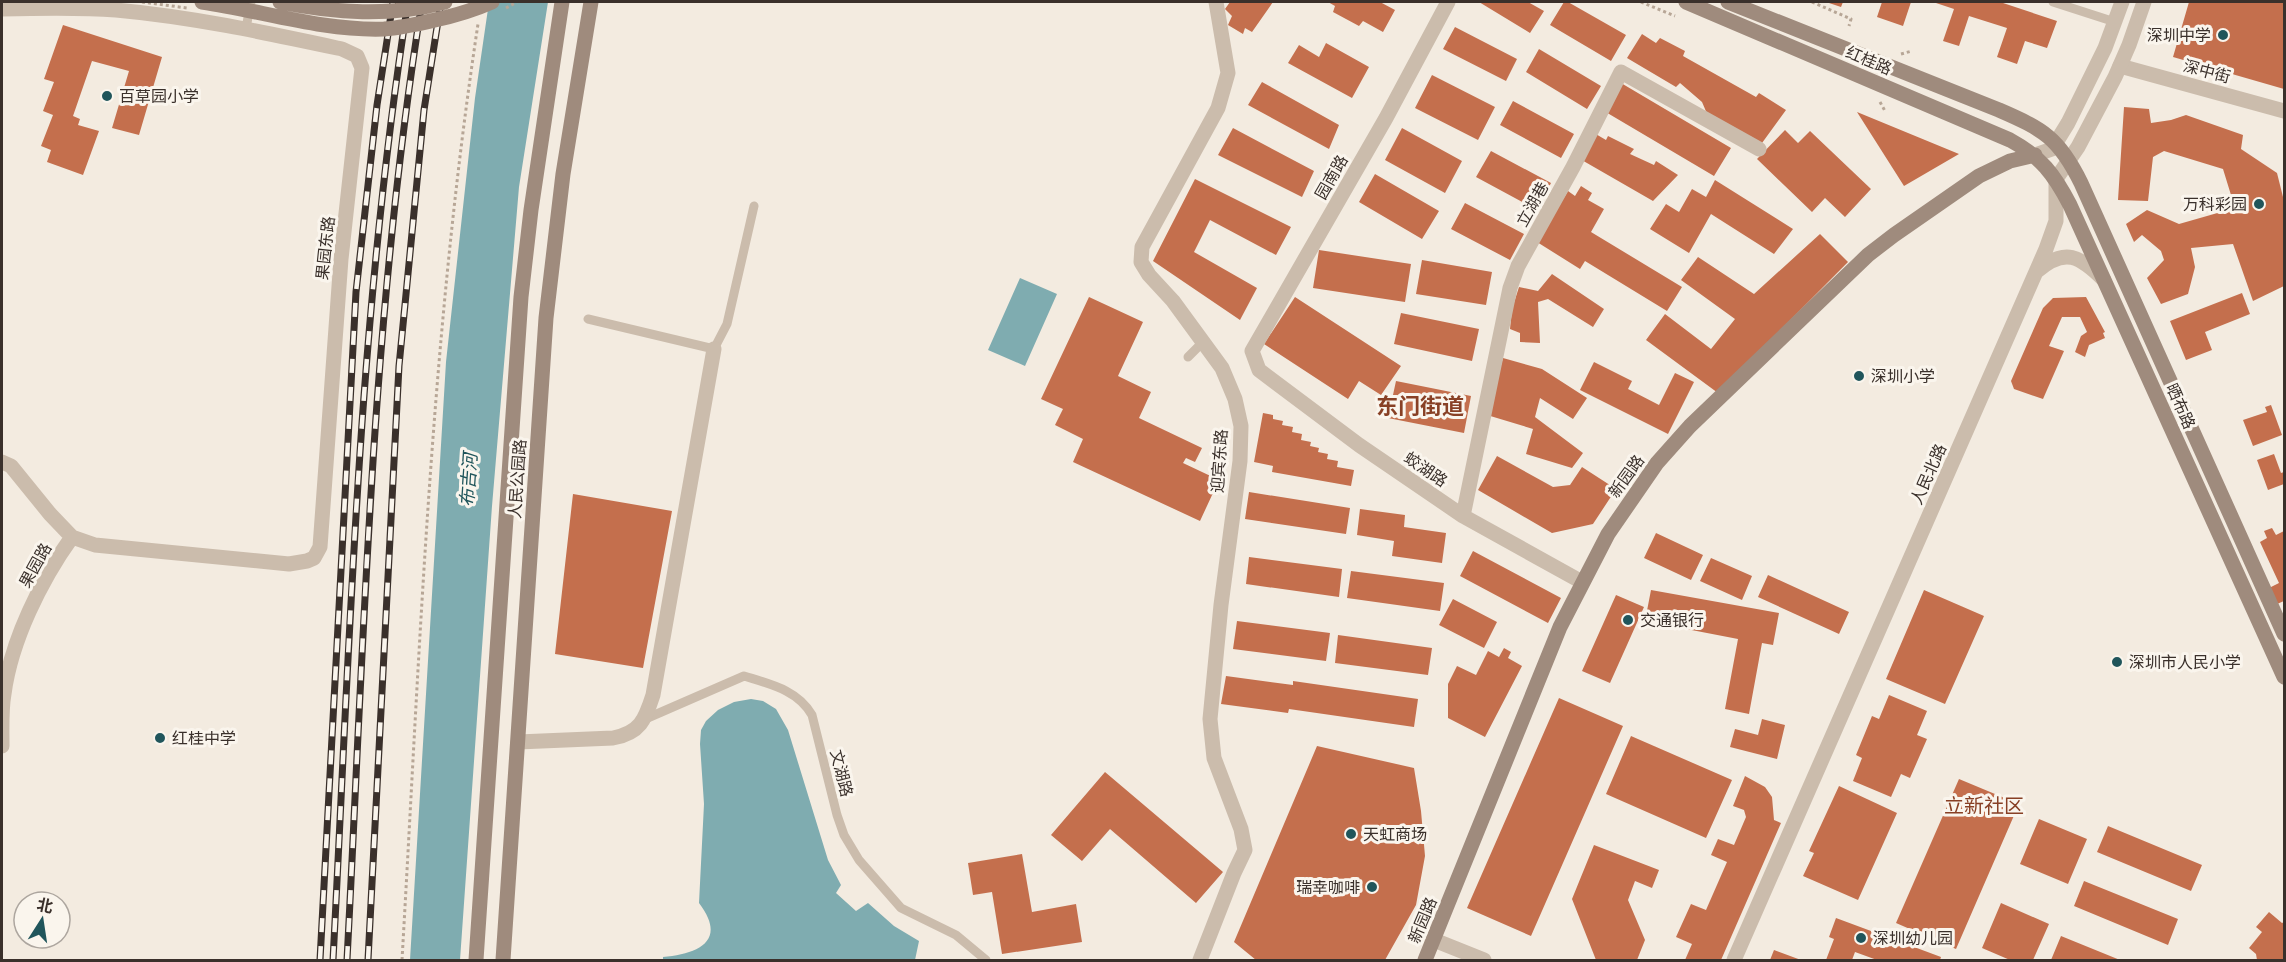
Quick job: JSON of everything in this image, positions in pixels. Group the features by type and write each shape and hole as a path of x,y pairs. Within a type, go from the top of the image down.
{"main road":[{"path":"202,2 295,21 360,29 387,29 450,17 492,2"},
{"path":"280,2 324,10 375,13 445,2"},
{"name":"人民公园路","path":"476,960 520,316 531,210 562,2"},
{"name":"人民公园路","path":"502,960 547,307 563,174 591,2"},
{"name":"红桂路","path":"1686,2 1996,134 2035,156"},
{"name":"红桂路","path":"1728,2 2007,114 2027,123 2057,143"},
{"name":"晒布路","path":"2057,143 2069,160 2101,224 2284,634"},
{"name":"晒布路","path":"2035,156 2056,179 2070,205 2284,677"},
{"name":"新园路","path":"1425,960 1549,654 1582,582 1608,534 1657,463 1690,426 1868,255 1985,173 2010,161 2035,156"}],"street":[{"name":"迎宾东路","path":"1200,960 1245,850 1241,829 1214,758 1210,719 1221,605 1240,460 1240,426 1235,399 1222,368 1204,341 1149,275 1141,262 1142,247 1223,95 1228,73 1216,2"},
{"name":"园南路","path":"1259,370 1252,351 1386,118 1448,2"},
{"path":"2035,156 2052,149 2057,143 2083,96 2122,2"},
{"path":"2056,179 2100,107 2120,66 2144,2"},
{"name":"果园东路","path":"2,9 115,10 246,28 342,49 357,56 362,68 341,259 320,547 314,558 289,564 95,545 72,537"},
{"name":"深中街","path":"2120,66 2284,111"},
{"name":"立湖巷","path":"1463,516 1510,288 1518,266 1573,167 1620,72 1759,149"},
{"name":"人民北路","path":"1734,960 2037,271 2056,221 2056,179"},
{"path":"2037,271 2049,260 2061,256 2073,257 2084,262 2103,280"},
{"path":"518,742 626,736 636,730 643,720 652,695 714,349"},
{"name":"蛟湖路","path":"1259,370 1359,445 1463,516 1582,582"},
{"name":"果园路","path":"2,462 11,466 72,537 57,557 27,619 12,659 3,695 2,746"},
{"path":"1434,940 1484,960"}],"lane":[{"path":"246,28 251,2"},
{"path":"2052,2 2115,22"},
{"path":"588,319 714,349 727,324 754,206"},
{"path":"1188,357 1204,341"},
{"name":"文湖路","path":"643,720 744,676 782,688 805,703 812,715 837,815 844,835 859,860 901,908 956,934 986,960"}],"path":[{"path":"1812,2 1851,19 1849,26"},
{"path":"402,960 442,316 478,22"}],"water":[{"name":"布吉河","path":"489,2 548,2 519,187 492,506 460,960 410,960 446,362 475,98"},
{"path":"1020,278 1057,294 1025,366 988,350"},
{"path":"751,699 763,701 776,709 788,730 828,860 841,885 836,893 856,911 868,903 894,926 919,941 915,960 663,960 663,957 697,949 710,936 711,927 699,903 704,804 701,730 706,721 718,710 734,702"}],"building":[{"path":"1230,2 1273,2 1252,32 1245,28 1243,34 1228,25 1232,16 1225,9"},
{"path":"1328,2 1380,2 1395,10 1383,32 1363,21 1359,26 1333,12 1335,6"},
{"path":"1479,2 1528,2 1544,11 1530,33"},
{"path":"1564,2 1568,2 1626,35 1611,61 1550,25"},
{"path":"1826,2 1843,2 1841,7"},
{"path":"1882,2 1911,2 1903,26 1877,17"},
{"path":"1933,2 2000,2 2057,21 2047,48 2025,41 2017,64 1997,57 2007,28 1969,16 1959,46 1943,41 1954,9"},
{"name":"深圳中学","path":"2189,2 2284,2 2284,89 2173,57"},
{"path":"63,25 162,57 139,135 112,128 129,71 92,61 73,116 80,119 78,125 99,131 83,175 47,162 51,150 41,146 53,115 43,111 54,82 44,79"},
{"path":"1455,27 1517,59 1506,81 1443,49"},
{"path":"1642,34 1656,43 1660,38 1685,51 1683,56 1756,97 1759,93 1786,110 1762,143 1708,116 1702,102 1680,83 1676,87 1627,58"},
{"path":"1326,43 1369,67 1352,98 1288,63 1299,45 1319,57"},
{"path":"1539,49 1601,86 1587,109 1526,72"},
{"path":"1432,75 1495,107 1478,140 1415,108"},
{"path":"1262,82 1339,125 1329,149 1248,105"},
{"path":"1621,83 1731,148 1714,176 1604,111"},
{"path":"1513,101 1574,134 1561,158 1500,125"},
{"name":"万科彩园","path":"2124,107 2149,109 2151,123 2186,115 2243,135 2241,149 2277,173 2284,201 2284,286 2253,301 2233,244 2191,248 2195,267 2188,294 2161,304 2147,278 2164,260 2161,251 2142,235 2134,242 2126,224 2147,210 2179,224 2235,208 2223,169 2164,151 2153,157 2148,201 2118,200"},
{"path":"1857,112 1959,154 1904,186"},
{"path":"1233,128 1314,171 1302,197 1218,155"},
{"path":"1402,128 1462,161 1445,193 1385,160"},
{"path":"1785,130 1798,143 1810,131 1871,189 1845,217 1825,198 1812,212 1757,159"},
{"path":"1594,133 1606,140 1608,136 1634,149 1630,154 1654,165 1656,161 1678,175 1653,201 1580,159"},
{"path":"1491,151 1551,183 1537,210 1476,177"},
{"path":"1375,174 1439,211 1422,239 1359,202"},
{"path":"1195,179 1291,227 1276,255 1210,220 1194,252 1257,288 1240,320 1153,261"},
{"path":"1715,180 1793,229 1774,254 1711,214 1689,253 1650,229 1666,204 1679,212 1692,189 1706,197"},
{"path":"1581,186 1592,193 1588,200 1604,209 1591,232 1682,287 1667,311 1585,261 1580,269 1537,242 1568,191 1575,196"},
{"path":"1465,203 1524,234 1510,260 1451,229"},
{"path":"1820,234 1848,262 1718,393 1646,340 1665,314 1711,349 1735,319 1681,280 1698,257 1754,294"},
{"path":"1319,250 1411,264 1405,302 1313,288"},
{"path":"1422,260 1492,272 1486,305 1416,294"},
{"path":"1552,274 1604,309 1593,327 1548,299 1538,302 1540,343 1520,342 1520,333 1510,329 1512,309 1519,287 1538,291"},
{"path":"2242,293 2250,314 2205,332 2212,350 2186,360 2170,321"},
{"path":"1089,297 1143,322 1118,376 1151,392 1139,418 1202,448 1195,462 1186,458 1183,463 1219,480 1200,521 1073,462 1083,439 1055,425 1063,409 1041,399"},
{"path":"1295,297 1401,366 1381,395 1359,381 1348,399 1264,344"},
{"path":"2086,297 2105,332 2103,333 2105,338 2089,345 2085,357 2075,352 2081,336 2087,332 2080,317 2062,317 2049,346 2064,351 2043,399 2014,389 2011,381 2043,308 2053,298"},
{"path":"1401,313 1479,329 1472,361 1394,344"},
{"path":"1503,358 1542,369 1587,398 1573,419 1540,398 1535,417 1583,453 1572,468 1526,454 1533,429 1487,415"},
{"path":"1594,362 1632,381 1628,389 1659,405 1675,373 1694,382 1668,434 1580,390"},
{"path":"1396,381 1471,396 1464,433 1388,418"},
{"path":"2271,405 2282,435 2253,446 2243,420 2267,412 2265,407"},
{"path":"1263,413 1273,415 1273,419 1283,421 1282,425 1293,427 1292,432 1302,434 1301,440 1311,442 1310,446 1319,448 1318,452 1328,454 1327,459 1338,461 1337,467 1354,470 1351,486 1272,472 1273,466 1254,462"},
{"path":"2274,454 2281,473 2284,472 2284,484 2268,490 2257,460"},
{"path":"1497,456 1553,487 1570,485 1582,467 1616,489 1593,524 1552,533 1478,490"},
{"path":"1249,492 1350,508 1346,534 1245,519"},
{"path":"573,494 672,511 643,668 555,654"},
{"path":"1360,509 1405,515 1404,527 1446,533 1442,563 1392,556 1394,541 1357,535"},
{"path":"2272,528 2276,535 2284,531 2284,601 2277,604 2269,588 2279,583 2260,542 2267,538 2264,531"},
{"path":"1656,533 1703,555 1691,580 1644,558"},
{"path":"1473,551 1561,598 1548,623 1460,576"},
{"path":"1249,557 1342,569 1339,597 1246,584"},
{"path":"1711,558 1752,576 1742,600 1700,581"},
{"path":"1351,571 1444,583 1440,611 1347,598"},
{"path":"1768,575 1849,612 1839,634 1758,597"},
{"path":"1651,590 1779,613 1773,645 1762,643 1749,714 1725,709 1738,639 1645,621"},
{"path":"1924,590 1984,616 1945,704 1886,679"},
{"path":"1616,595 1644,607 1610,683 1582,671"},
{"path":"1453,599 1497,622 1484,648 1439,625"},
{"path":"1237,621 1330,633 1326,661 1233,649"},
{"path":"1338,635 1432,648 1428,675 1335,663"},
{"path":"1504,648 1511,652 1508,658 1522,666 1485,737 1448,718 1448,684 1457,666 1476,675 1488,651 1499,657"},
{"path":"1226,676 1293,685 1293,681 1418,699 1414,727 1289,709 1288,713 1221,704"},
{"path":"1889,695 1927,711 1917,735 1927,739 1910,778 1901,774 1891,797 1853,781 1862,758 1856,755 1872,716 1879,719"},
{"path":"1559,698 1623,726 1531,936 1467,908"},
{"path":"1762,719 1785,725 1777,759 1730,747 1735,729 1758,735"},
{"path":"1631,736 1732,780 1706,838 1606,794"},
{"name":"天虹商场","path":"1317,746 1414,768 1425,856 1416,905 1385,960 1256,960 1234,942"},
{"path":"1105,772 1223,872 1196,903 1110,829 1082,861 1051,835"},
{"path":"1745,776 1765,787 1772,797 1774,820 1781,823 1721,960 1685,960 1692,944 1676,937 1691,904 1706,910 1727,862 1711,855 1718,839 1734,845 1746,817 1744,810 1733,806"},
{"path":"1959,779 2019,804 1956,949 1896,923"},
{"path":"1839,786 1897,813 1858,900 1803,876 1814,853 1809,851"},
{"path":"2039,819 2087,839 2068,884 2020,864"},
{"path":"2108,826 2202,865 2191,891 2097,852"},
{"path":"1594,845 1659,870 1652,888 1635,881 1628,900 1645,940 1637,960 1596,960 1572,899"},
{"path":"1022,854 1032,912 1076,904 1082,942 1002,954 992,892 973,895 968,863"},
{"path":"2084,881 2178,919 2168,945 2074,906"},
{"path":"2001,903 2049,924 2033,960 2010,960 1982,948"},
{"path":"2269,912 2282,923 2284,922 2284,960 2257,960 2256,954 2249,948 2262,932 2256,927"},
{"name":"深圳幼儿园","path":"1836,918 1941,957 1940,960 1877,960 1855,952 1852,960 1826,960 1834,939 1829,937"},
{"path":"2061,936 2120,960 2051,960"},
{"path":"1774,950 1801,960 1770,960"}],"railway":[{"path":"320,960 356,292 377,105 393,2"},
{"path":"333,960 351,600 367,360 391,121 408,2"},
{"path":"347,960 380,360 391,240 422,2"},
{"path":"368,960 399,366 424,110 441,2"}],"place":[{"name":"深圳中学","path":"2223,35"},
{"name":"百草园小学","path":"107,96"},
{"name":"万科彩园","path":"2259,204"},
{"name":"深圳小学","path":"1859,376"},
{"name":"交通银行","path":"1628,620"},
{"name":"深圳市人民小学","path":"2117,662"},
{"name":"红桂中学","path":"160,738"},
{"name":"天虹商场","path":"1351,834"},
{"name":"瑞幸咖啡","path":"1372,887"},
{"name":"深圳幼儿园","path":"1861,938"}],"district":[{"name":"东门街道","path":"1420,406"},
{"name":"立新社区","path":"1984,806"}]}
